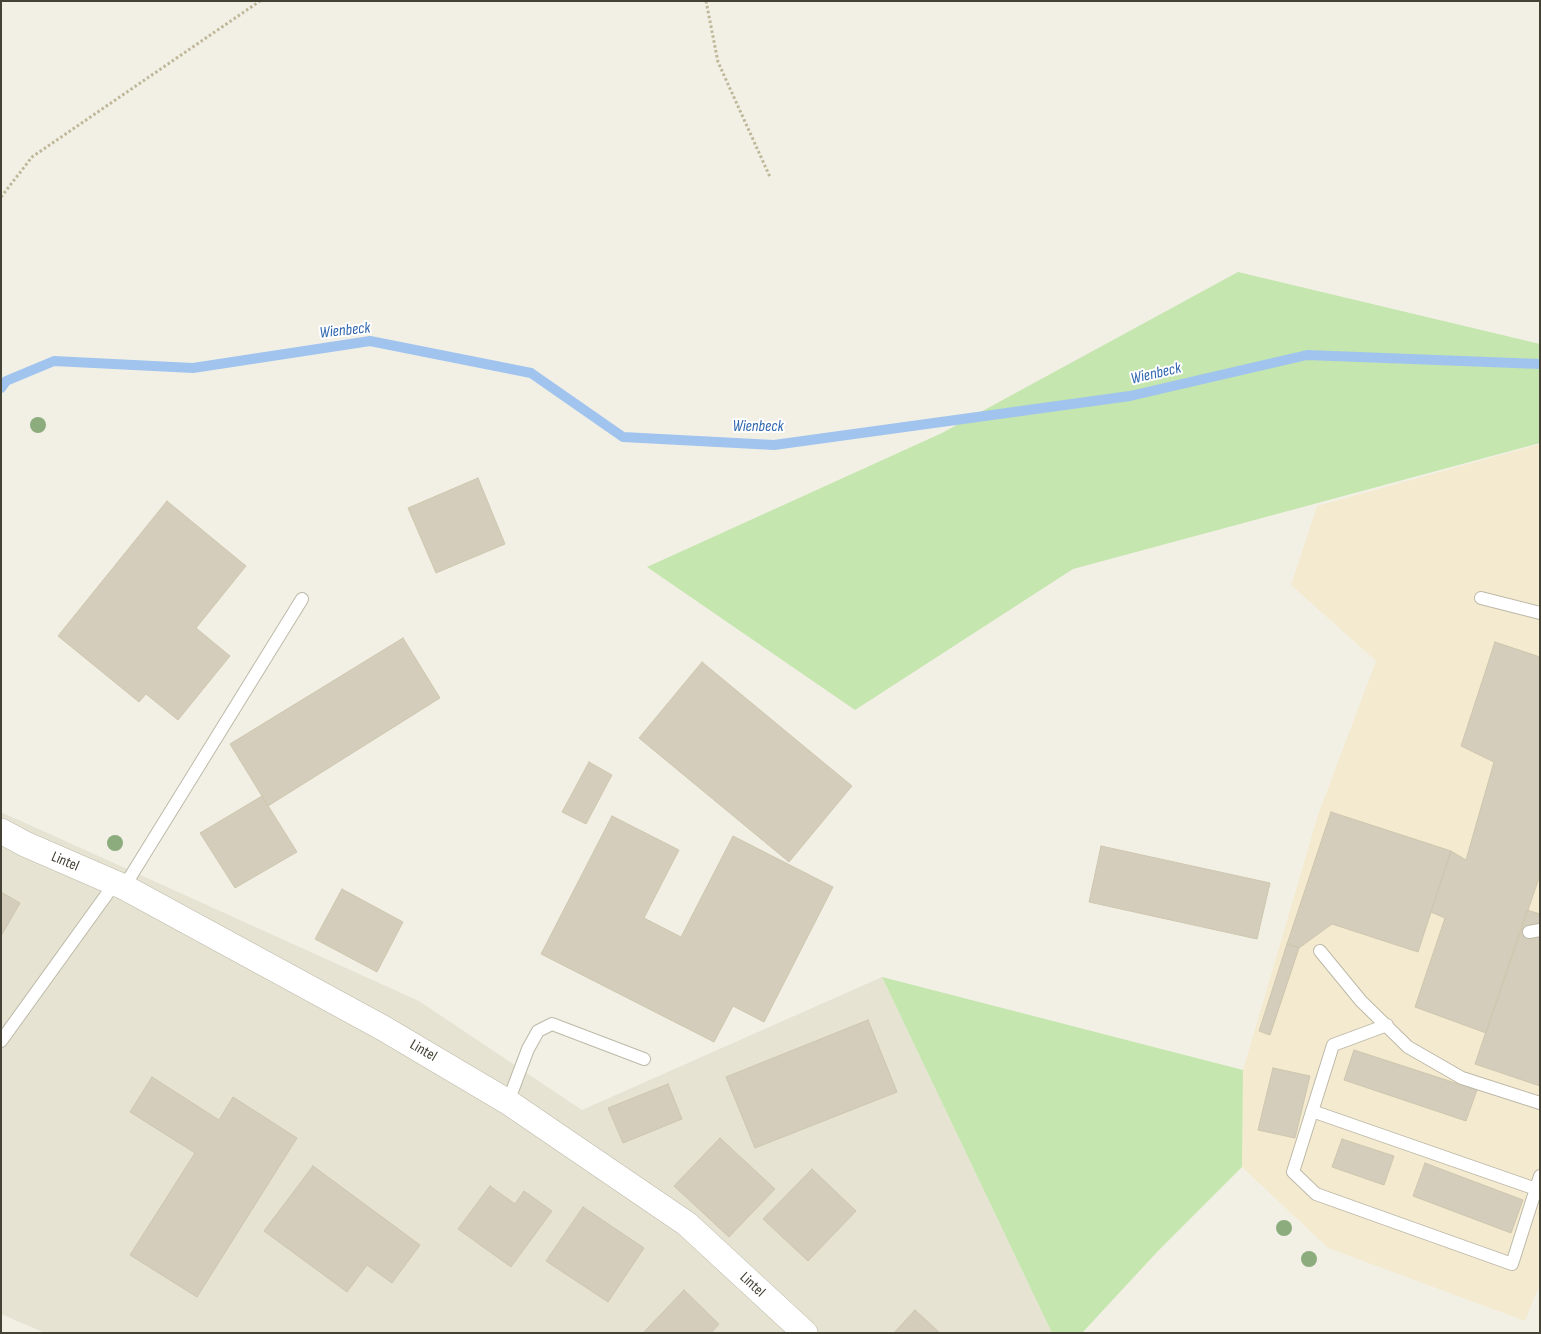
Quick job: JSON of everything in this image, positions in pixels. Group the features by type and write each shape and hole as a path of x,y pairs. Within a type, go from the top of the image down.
{"street":[{"name":"Lintel","path":"1,831 25,844 119,885 383,1028 508,1102 687,1224 805,1333"}],"lane":[{"path":"1481,598 1540,613"},
{"path":"1,1041 119,885 302,599"},
{"path":"1320,951 1361,1000 1408,1047 1462,1078 1540,1103"},
{"path":"508,1102 528,1049 538,1031 552,1024 644,1059"},
{"path":"1387,1026 1333,1045 1293,1172 1316,1194 1512,1264 1540,1176"},
{"path":"1312,1111 1536,1189"}],"path":[{"path":"1,196 32,157 260,1"},
{"path":"706,1 718,62 770,177"}],"shaded area":[{"path":"1540,444 1540,1284 1525,1321 1328,1248 1242,1167 1243,1070 1318,815 1376,661 1291,585 1317,506"},
{"path":"1,812 419,1001 582,1110 882,977 1052,1333 45,1333 1,1314"}],"green space":[{"path":"1238,272 1540,344 1540,443 1073,569 855,710 647,567 942,433"},
{"path":"882,977 1243,1070 1242,1167 1158,1251 1082,1333 1052,1333"}],"building":[{"path":"478,478 505,544 436,573 408,508"},
{"path":"167,501 246,566 196,628 230,656 178,720 146,694 139,702 58,636"},
{"path":"403,638 440,698 268,806 230,744"},
{"path":"1495,642 1540,657 1540,875 1486,1033 1415,1007 1445,918 1431,912 1451,851 1466,860 1494,762 1461,746"},
{"path":"702,662 852,786 789,862 639,738"},
{"path":"589,762 612,775 586,824 562,812"},
{"path":"262,796 297,852 235,888 200,833"},
{"path":"1331,812 1451,851 1418,952 1332,924 1299,948 1287,944"},
{"path":"612,816 679,850 644,918 681,937 733,836 833,887 764,1022 733,1006 714,1042 541,954"},
{"path":"1101,846 1270,883 1257,939 1089,902"},
{"path":"342,889 403,922 377,972 315,939"},
{"path":"1,892 20,903 1,936"},
{"path":"1527,910 1540,914 1540,1086 1475,1064"},
{"path":"1287,944 1299,948 1270,1035 1259,1031"},
{"path":"868,1020 897,1092 755,1148 726,1077"},
{"path":"1354,1050 1477,1090 1466,1121 1344,1080"},
{"path":"1273,1068 1310,1076 1295,1138 1258,1130"},
{"path":"152,1077 219,1120 233,1097 297,1138 197,1297 130,1255 195,1153 130,1112"},
{"path":"668,1084 682,1119 623,1143 608,1108"},
{"path":"720,1138 775,1189 729,1237 674,1186"},
{"path":"1342,1139 1394,1156 1384,1185 1332,1167"},
{"path":"1425,1163 1523,1200 1511,1233 1413,1196"},
{"path":"313,1166 420,1245 392,1283 367,1265 347,1292 264,1231"},
{"path":"812,1169 856,1211 808,1261 763,1219"},
{"path":"490,1186 515,1204 524,1191 552,1211 511,1267 458,1229"},
{"path":"583,1207 644,1248 608,1302 546,1261"},
{"path":"684,1290 719,1324 711,1333 643,1333"},
{"path":"915,1310 940,1333 894,1333"}],"waterway":[{"name":"Wienbeck","path":"1,388 6,381 54,361 193,368 370,341 531,373 623,437 774,445 1130,396 1307,355 1540,364"}]}
